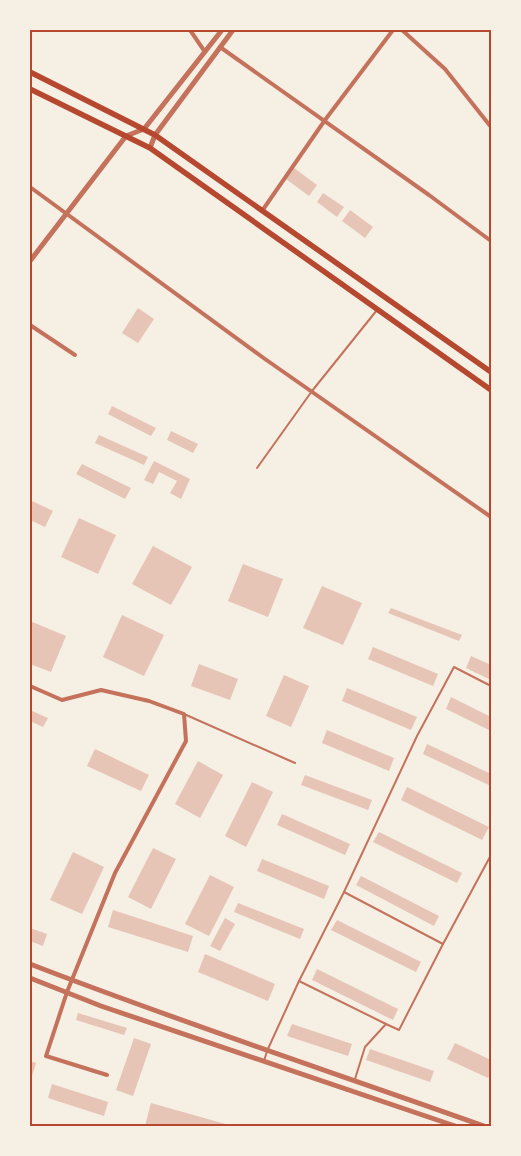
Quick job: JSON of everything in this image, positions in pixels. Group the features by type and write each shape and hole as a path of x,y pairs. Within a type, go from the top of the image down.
{"main road":[{"path":"30,72 155,135 491,372"},
{"path":"30,89 150,148 491,390"}],"street":[{"path":"190,30 205,52"},
{"path":"30,261 126,136 144,129 222,30"},
{"path":"150,148 155,135 233,30"},
{"path":"262,211 324,120 393,30"},
{"path":"402,30 445,69 491,127"},
{"path":"220,47 491,241"},
{"path":"30,187 312,391 491,517"},
{"path":"30,325 75,355"},
{"path":"30,686 62,700 102,690 149,701 184,714 186,741 115,872 67,992 46,1056 107,1075"},
{"path":"30,964 484,1126"},
{"path":"30,978 101,1006 455,1126"}],"lane":[{"path":"257,468 312,391 378,310"},
{"path":"264,1061 267,1050 299,981 344,892 418,736 454,667 491,686"},
{"path":"184,714 295,763"},
{"path":"299,981 399,1030 491,855"},
{"path":"344,892 443,944"},
{"path":"354,1080 365,1047 386,1024"}],"building":[{"path":"294,168 317,185 309,196 286,179"},
{"path":"323,193 344,207 337,217 317,202"},
{"path":"350,210 373,227 365,238 342,221"},
{"path":"138,308 154,319 138,343 122,333"},
{"path":"112,406 156,428 151,436 108,414"},
{"path":"171,431 198,444 193,453 167,440"},
{"path":"99,435 148,457 144,465 95,443"},
{"path":"154,461 190,479 181,499 170,493 177,481 159,472 153,484 144,480"},
{"path":"82,464 131,488 125,499 76,474"},
{"path":"30,500 53,511 45,527 30,520"},
{"path":"79,518 116,535 98,574 61,557"},
{"path":"153,546 192,567 171,605 132,584"},
{"path":"243,564 283,579 268,617 228,601"},
{"path":"322,586 362,603 343,645 303,628"},
{"path":"391,608 462,635 459,641 388,613"},
{"path":"122,615 164,635 144,676 103,657"},
{"path":"30,621 66,636 51,672 30,664"},
{"path":"373,647 438,674 433,686 368,659"},
{"path":"471,656 491,665 491,680 466,668"},
{"path":"199,664 238,679 230,700 191,686"},
{"path":"284,675 309,686 291,727 266,716"},
{"path":"347,688 417,717 411,730 342,701"},
{"path":"451,697 491,717 491,731 446,709"},
{"path":"30,710 48,718 43,727 30,721"},
{"path":"327,730 394,758 389,771 322,743"},
{"path":"427,744 491,774 491,786 423,754"},
{"path":"95,749 149,775 141,791 87,766"},
{"path":"198,761 223,775 200,818 175,804"},
{"path":"305,775 372,800 368,810 301,785"},
{"path":"252,782 273,792 246,847 225,836"},
{"path":"407,787 489,827 482,840 401,800"},
{"path":"282,814 350,844 345,855 277,825"},
{"path":"379,832 462,873 457,883 373,842"},
{"path":"153,848 176,859 151,909 128,897"},
{"path":"73,852 104,867 82,914 50,900"},
{"path":"262,859 329,886 324,899 257,871"},
{"path":"210,875 234,887 209,936 185,924"},
{"path":"361,876 439,916 434,926 356,885"},
{"path":"238,903 304,929 300,939 234,912"},
{"path":"113,910 193,936 188,952 108,927"},
{"path":"225,918 235,924 220,951 210,946"},
{"path":"337,920 421,962 416,972 331,930"},
{"path":"30,928 47,934 43,946 30,941"},
{"path":"205,954 275,984 268,1001 198,972"},
{"path":"317,969 398,1009 393,1020 312,980"},
{"path":"78,1013 127,1028 124,1035 76,1020"},
{"path":"292,1024 352,1044 348,1056 287,1036"},
{"path":"134,1038 151,1044 133,1096 116,1090"},
{"path":"455,1043 491,1060 491,1073 488,1078 447,1059"},
{"path":"370,1049 434,1071 430,1082 366,1060"},
{"path":"30,1061 36,1063 32,1076 30,1075"},
{"path":"52,1084 108,1102 104,1116 48,1098"},
{"path":"151,1103 229,1125 229,1126 145,1126"}]}
